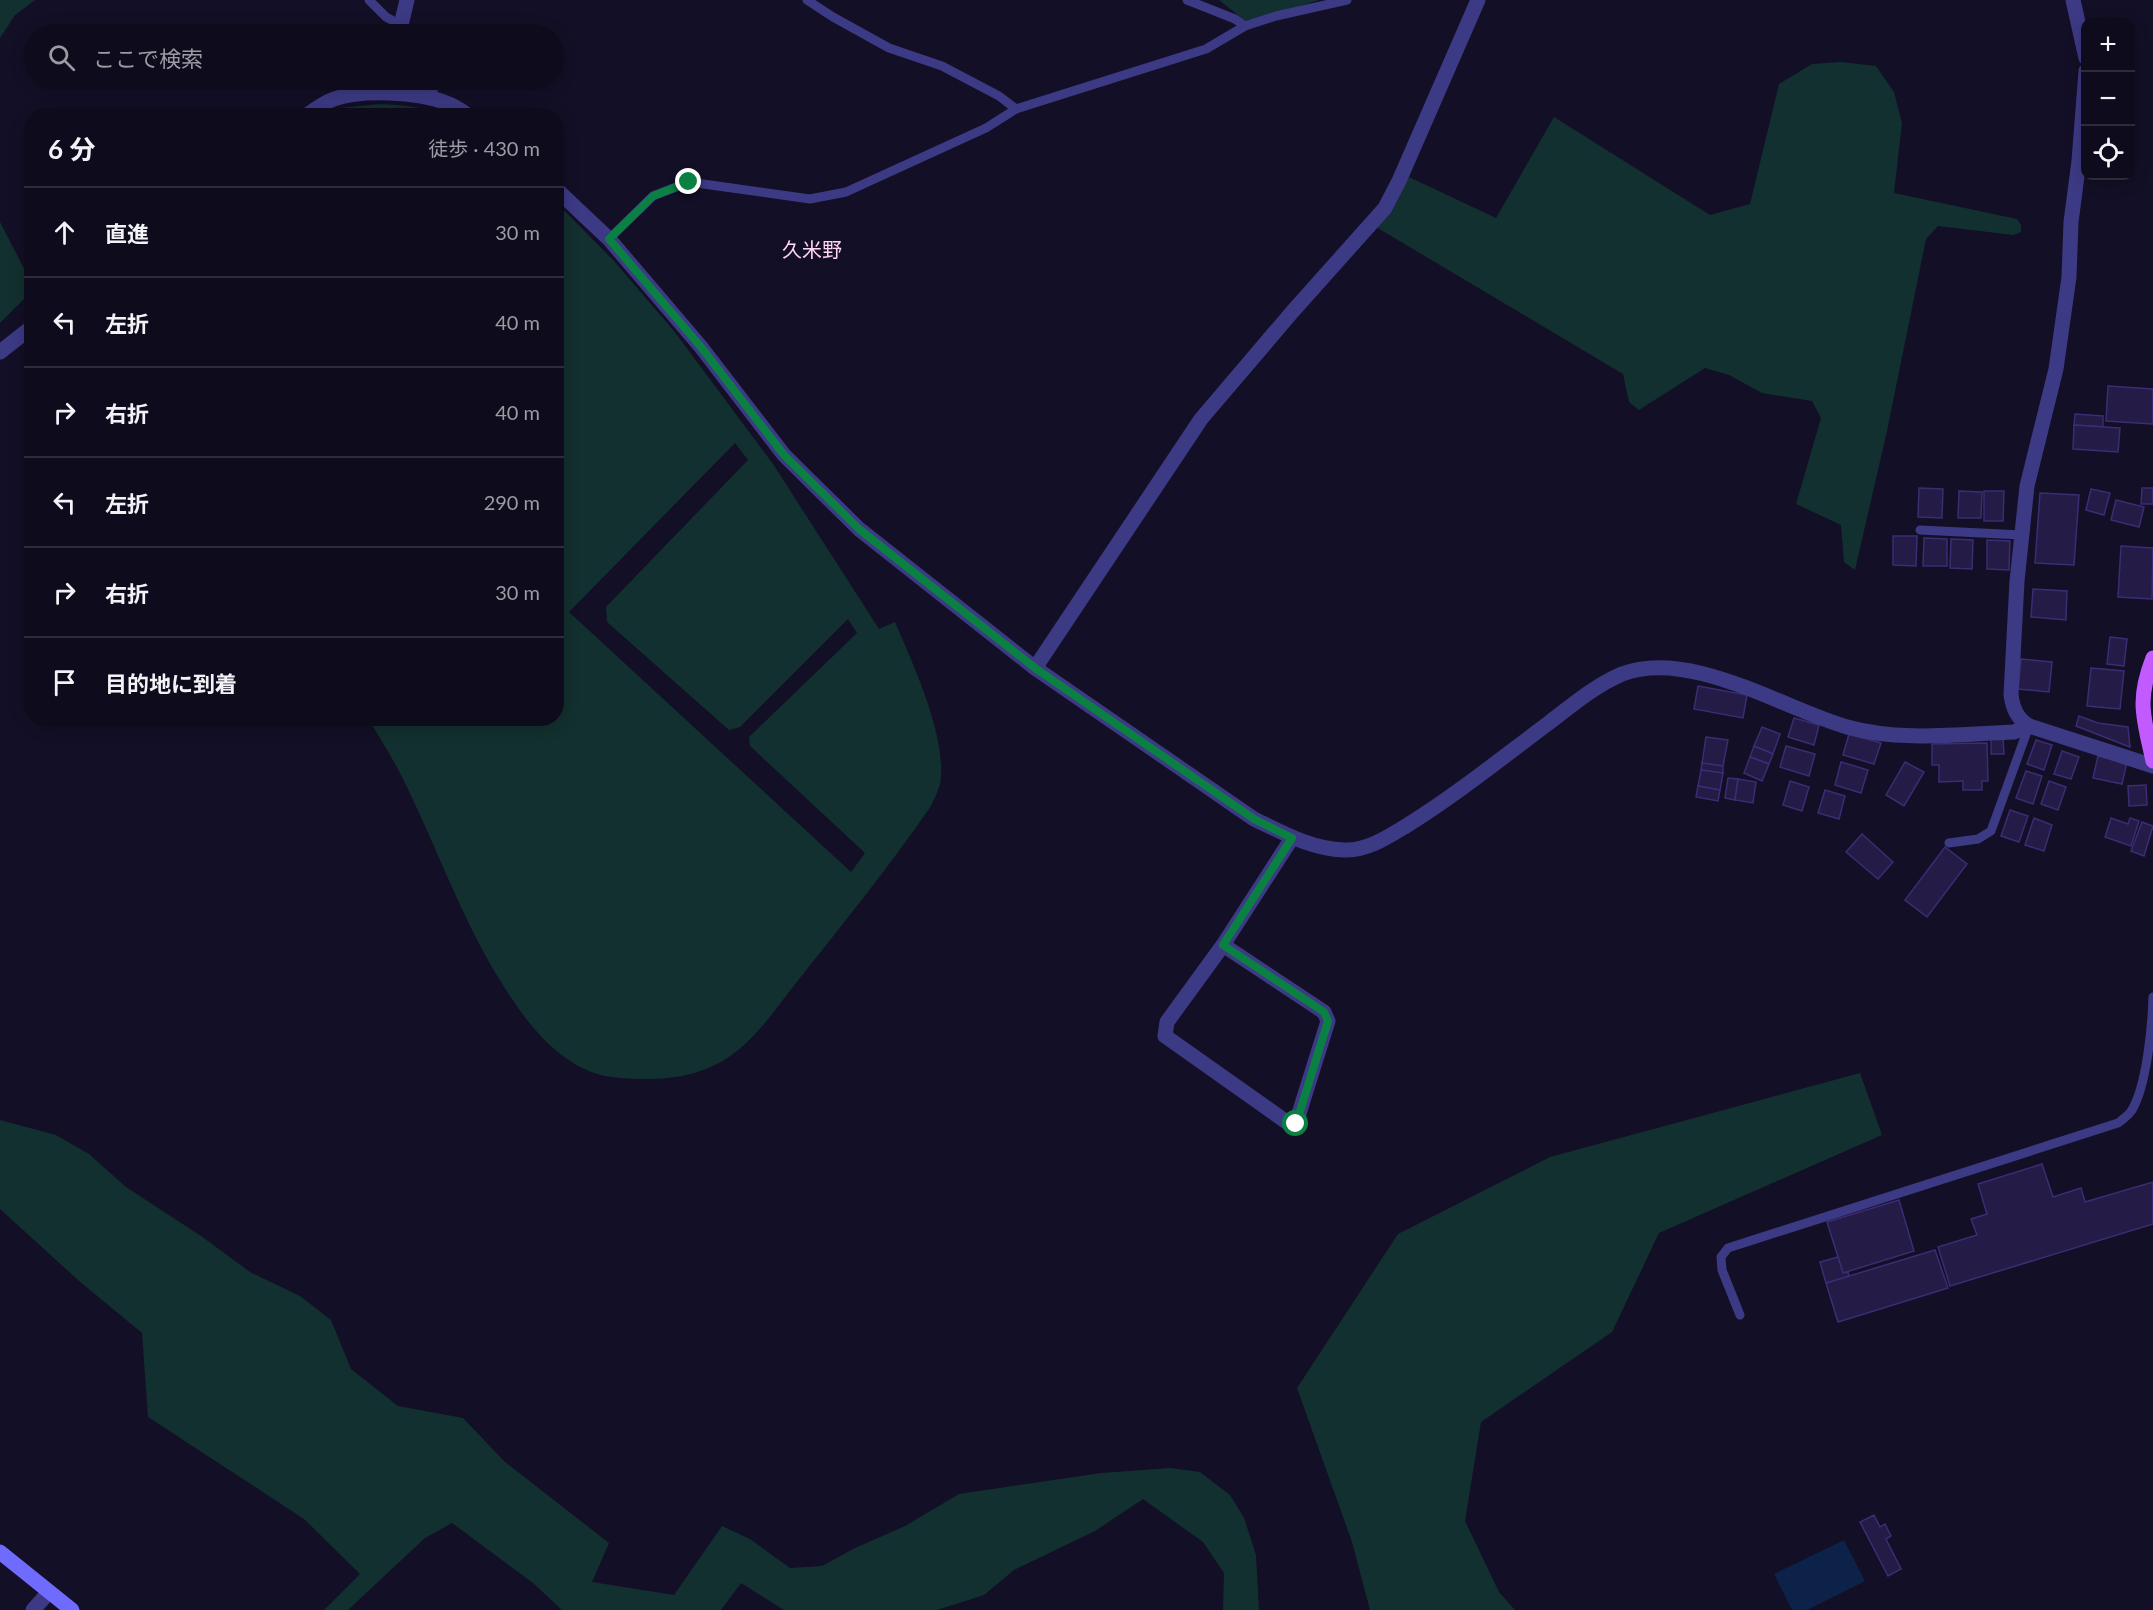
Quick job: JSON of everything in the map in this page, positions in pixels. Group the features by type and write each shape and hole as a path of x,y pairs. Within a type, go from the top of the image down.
{"main road":[{"path":"2153,658 2142,696 2144,722 2153,761"}],"street":[{"path":"403,24 407,0"},
{"path":"1035,668 1201,419 1293,310 1385,208 1478,0"},
{"path":"2073,0 2081,39"},
{"path":"2085,72 2067,289 2056,369 2027,486 2017,581 2011,695 2016,713 2029,726 2153,766"},
{"path":"430,90 430,98"},
{"path":"319,108 328,102 354,95 376,94 430,98 455,108"},
{"path":"564,197 609,239 701,347 784,455 859,529 1035,668 1254,819 1292,838 1319,846 1345,850 1364,848 1385,839 1426,813 1591,692 1621,675 1638,669 1660,666 1717,678 1848,727 1900,736 2014,732 2029,726"},
{"path":"0,352 24,333"},
{"path":"1223,945 1324,1012 1328,1021 1296,1124 1288,1123 1165,1036 1167,1022 1223,945 1292,838"},
{"path":"0,1552 72,1610"},
{"path":"33,1610 49,1592"}],"lane":[{"path":"369,0 395,24"},
{"path":"807,0 889,48 942,66 999,96 1016,109"},
{"path":"1187,0 1235,19 1245,26"},
{"path":"609,239 653,196 689,182 810,198 846,192 986,128 1016,109 1206,49 1245,26 1276,16 1347,0"},
{"path":"1920,530 2022,535"},
{"path":"1949,843 1978,839 1991,831 2029,726"},
{"path":"1740,1315 1722,1270 1721,1257 1728,1248 2118,1123 2126,1117 2133,1108 2144,1068 2150,1036 2153,997"}],"green space":[{"path":"0,0 35,0 15,15 0,38"},
{"path":"1219,0 1319,0 1248,23"},
{"path":"1841,62 1876,66 1894,92 1902,123 1894,193 2017,219 2021,225 2021,232 2013,235 1938,226 1926,239 1887,431 1855,570 1844,562 1841,525 1796,504 1821,418 1812,401 1762,393 1729,375 1705,368 1639,410 1629,402 1623,374 1376,227 1392,211 1409,177 1496,218 1554,117 1710,215 1750,204 1779,84 1812,64"},
{"path":"380,104 422,108 340,108"},
{"path":"564,210 614,261 674,331 773,464 879,629 895,622 934,724 941,766 940,784 931,806 882,874 751,1039 724,1060 704,1070 674,1077 628,1079 596,1074 575,1064 550,1045 528,1021 509,995 473,933 390,755 372,726 564,726","holes":["735,443 748,460 606,607 607,622 729,730 740,727 848,619 857,633 749,737 750,746 865,853 851,872 569,612"]},
{"path":"0,222 24,268 24,299 0,323"},
{"path":"1860,1073 1882,1135 1659,1233 1612,1332 1481,1422 1465,1521 1499,1592 1515,1610 1370,1610 1352,1542 1297,1388 1398,1234 1550,1157"},
{"path":"0,1120 56,1135 89,1154 126,1187 201,1236 250,1272 300,1296 331,1320 351,1369 398,1406 463,1418 505,1462 609,1543 592,1582 674,1595 722,1526 750,1539 790,1568 822,1566 855,1548 905,1526 959,1494 1101,1473 1170,1468 1200,1472 1230,1495 1244,1518 1256,1555 1259,1610 1223,1610 1224,1573 1203,1542 1143,1499 1095,1531 1014,1570 984,1595 937,1610 784,1610 741,1583 721,1610 562,1610 533,1583 452,1523 425,1538 348,1610 324,1610 360,1574 304,1519 148,1417 142,1333 78,1280 0,1209"}],"water":[{"path":"1844,1540 1865,1581 1807,1610 1792,1610 1774,1574"}],"building":[{"path":"2108,386 2153,389 2153,424 2106,421"},
{"path":"2075,414 2103,416 2103,427 2074,425"},
{"path":"2074,425 2120,428 2118,452 2073,449"},
{"path":"1919,488 1943,489 1942,518 1918,517"},
{"path":"2142,488 2153,488 2153,504 2141,504"},
{"path":"2091,489 2110,493 2104,515 2086,510"},
{"path":"1959,491 1982,492 1981,518 1958,518"},
{"path":"1984,491 2004,491 2003,521 1984,521"},
{"path":"2040,493 2079,495 2074,565 2035,563"},
{"path":"2116,500 2144,507 2139,527 2111,520"},
{"path":"1893,536 1917,536 1916,566 1893,565"},
{"path":"1924,538 1947,539 1947,566 1923,566"},
{"path":"1951,539 1973,540 1972,569 1950,568"},
{"path":"1987,540 2010,541 2009,570 1987,569"},
{"path":"2121,546 2153,548 2152,599 2118,597"},
{"path":"2033,589 2067,591 2066,620 2031,617"},
{"path":"2110,637 2127,639 2124,666 2107,664"},
{"path":"2021,659 2052,662 2049,692 2018,689"},
{"path":"2091,668 2124,671 2120,709 2087,706"},
{"path":"1698,686 1747,695 1743,718 1694,709"},
{"path":"2079,716 2098,723 2128,727 2130,747 2076,726"},
{"path":"1794,718 1819,725 1814,745 1788,737"},
{"path":"1762,727 1780,734 1773,754 1754,746"},
{"path":"1849,734 1881,743 1874,764 1843,755"},
{"path":"1706,737 1728,740 1723,766 1702,763"},
{"path":"1991,737 2003,737 2004,754 1991,754"},
{"path":"2036,740 2052,745 2044,770 2027,764"},
{"path":"1987,743 1988,781 1982,781 1982,790 1963,790 1963,781 1939,782 1939,765 1932,765 1932,744"},
{"path":"1754,746 1773,754 1769,764 1750,757"},
{"path":"1786,746 1815,754 1809,776 1780,767"},
{"path":"2062,751 2079,757 2071,779 2054,774"},
{"path":"2098,756 2127,762 2122,784 2093,778"},
{"path":"1750,757 1769,764 1762,781 1744,773"},
{"path":"1841,762 1868,770 1861,793 1835,785"},
{"path":"1905,762 1924,772 1904,806 1886,795"},
{"path":"1702,763 1723,766 1723,773 1701,770"},
{"path":"1701,770 1723,773 1720,790 1698,786"},
{"path":"2026,771 2042,776 2033,804 2016,798"},
{"path":"1728,778 1738,779 1735,800 1725,798"},
{"path":"1738,779 1756,782 1753,803 1735,800"},
{"path":"1790,781 1809,787 1802,811 1783,805"},
{"path":"2049,781 2066,787 2058,810 2041,804"},
{"path":"2146,785 2147,805 2129,806 2128,786"},
{"path":"1698,786 1720,790 1718,801 1696,797"},
{"path":"1825,790 1845,796 1839,819 1818,813"},
{"path":"2010,810 2028,816 2019,842 2001,836"},
{"path":"2034,818 2052,825 2044,851 2025,845"},
{"path":"2111,818 2128,824 2130,818 2139,821 2131,846 2105,837"},
{"path":"2142,822 2153,826 2144,856 2131,851"},
{"path":"1862,834 1893,862 1878,879 1846,852"},
{"path":"1945,847 1967,864 1927,917 1905,900"},
{"path":"2042,1164 2053,1197 2081,1188 2085,1202 2153,1182 2153,1224 1950,1286 1938,1247 1977,1235 1971,1219 1987,1214 1978,1184"},
{"path":"1899,1200 1914,1251 1843,1273 1827,1222"},
{"path":"1935,1250 1948,1288 1838,1322 1826,1283"},
{"path":"1838,1257 1843,1273 1848,1272 1849,1276 1826,1283 1820,1262"},
{"path":"1874,1515 1880,1527 1885,1524 1891,1536 1886,1539 1901,1569 1888,1576 1860,1522"}],"district":[{"name":"久米野","path":"812,250"}],"route":[{"path":"689,182 653,196 609,239 701,347 784,455 859,529 1035,668 1254,819 1292,838 1223,945 1324,1012 1328,1021 1296,1124"}]}
